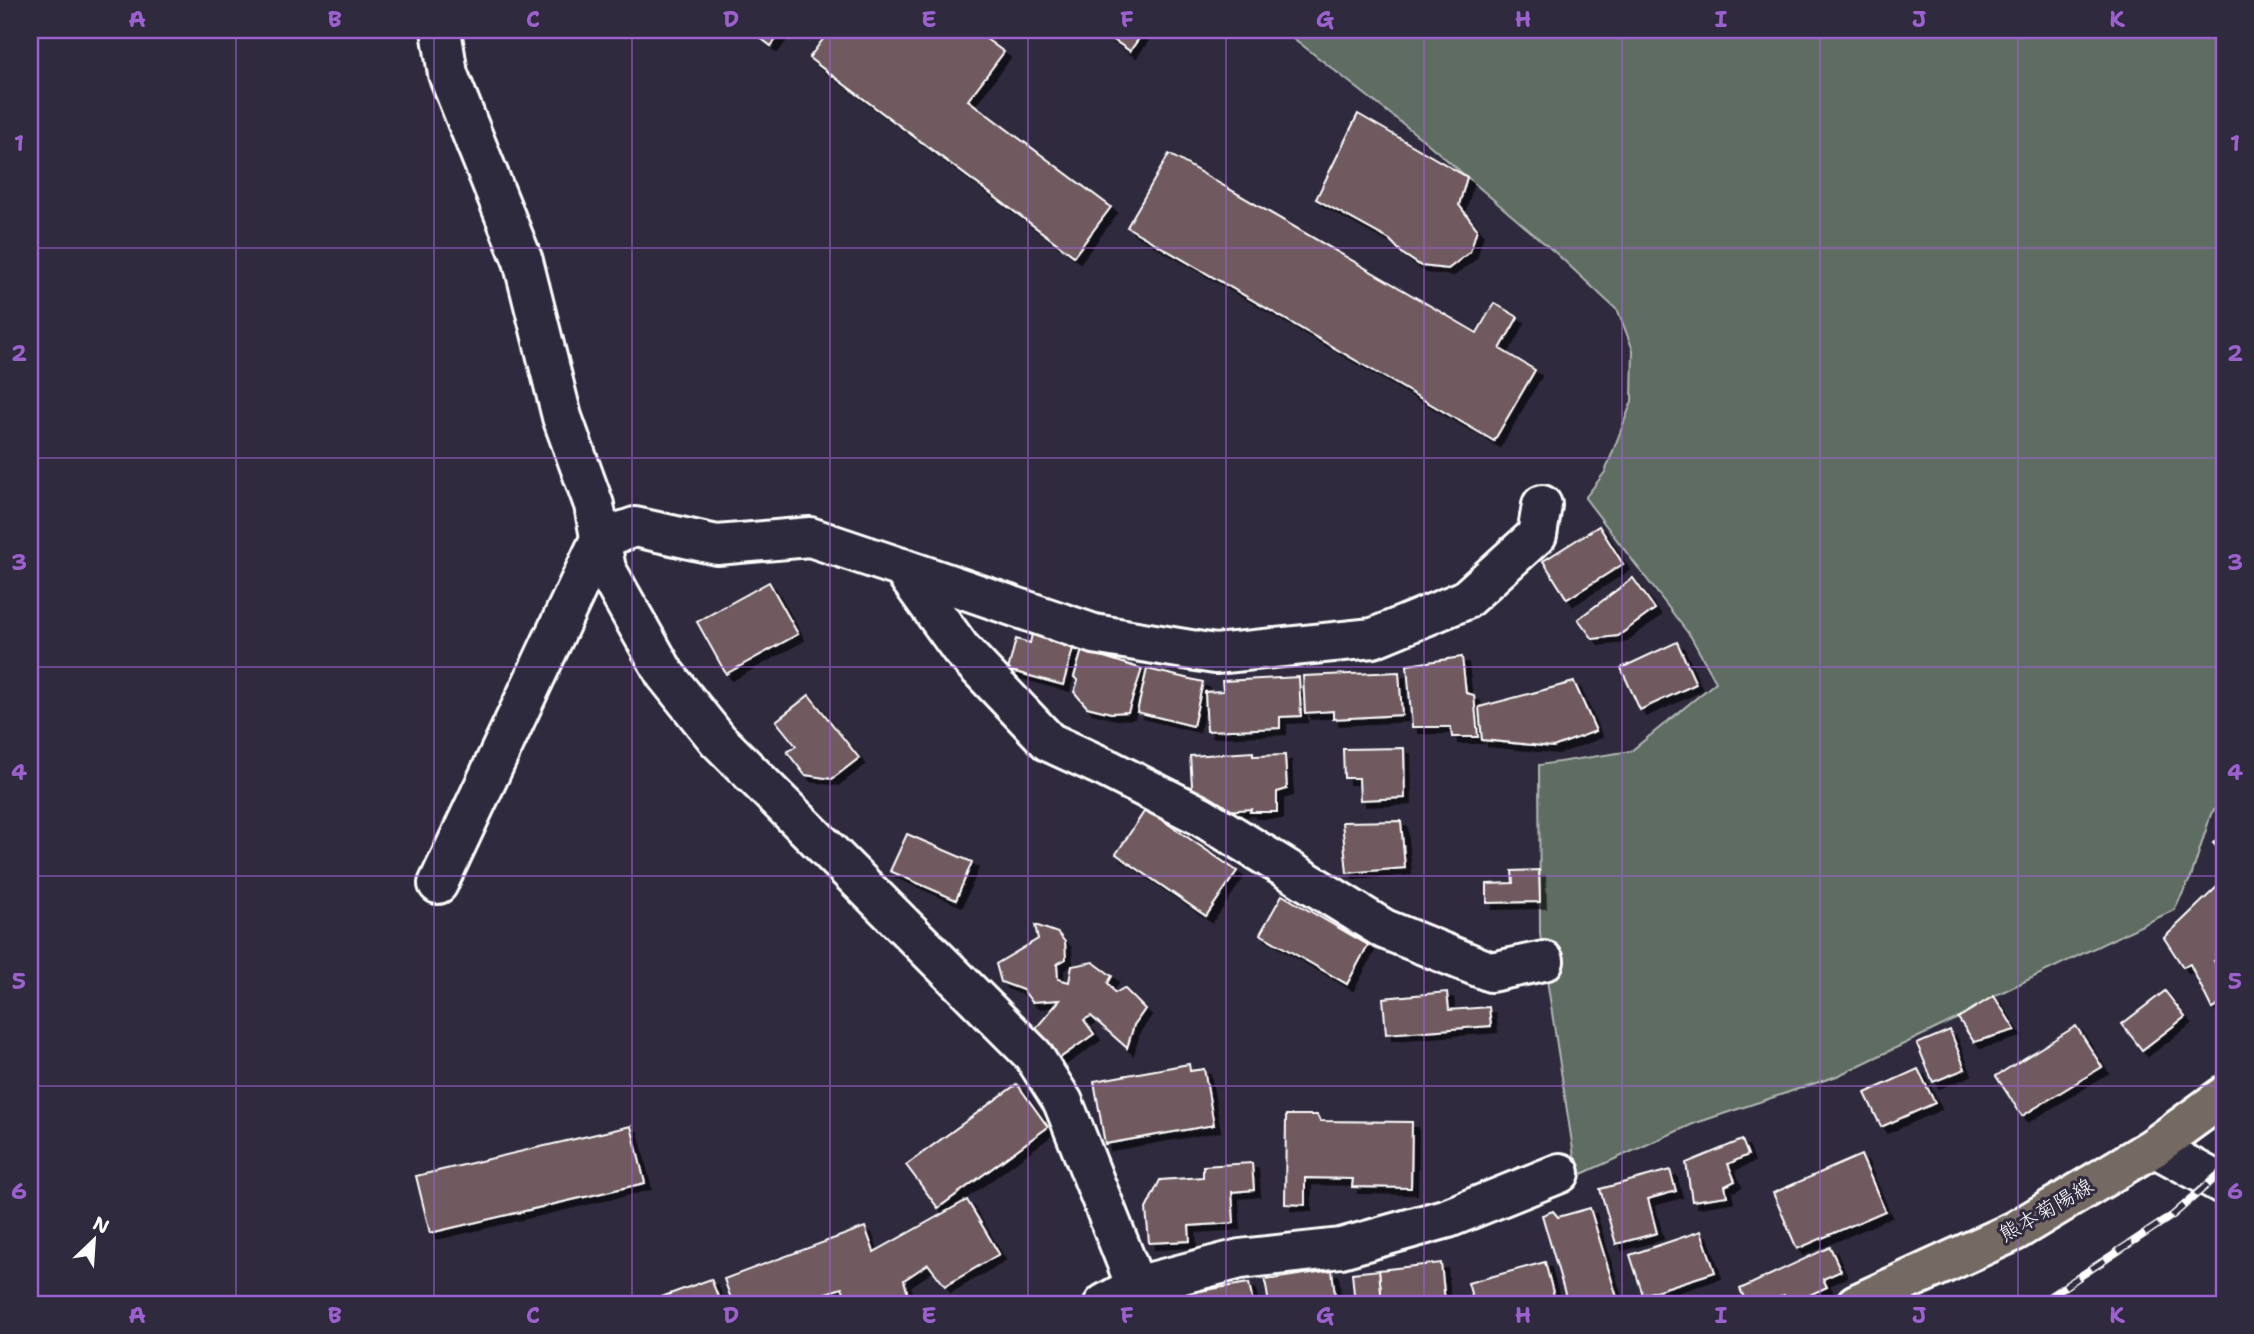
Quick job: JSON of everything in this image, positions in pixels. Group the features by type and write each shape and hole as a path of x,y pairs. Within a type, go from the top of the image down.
{"main road":[{"name":"熊本菊陽線","path":"1856,1304 2015,1231 2154,1147 2224,1096"}],"street":[{"path":"441,30 448,74 523,261 562,417 597,522 607,569 665,674 718,740 1033,1055 1063,1102 1128,1298 1240,1259 1341,1248 1448,1219 1560,1172"},
{"path":"597,522 635,527 717,545 810,537 1094,634 1215,654 1373,638 1465,600 1537,535 1542,505"},
{"path":"438,884 597,522"},
{"path":"902,568 960,648 1049,742 1200,816 1384,929 1491,972 1544,961"},
{"path":"2154,1147 2224,1185"}],"green space":[{"path":"1283,30 2224,30 2224,797 2211,814 2191,877 2174,910 1994,996 1958,1018 1837,1076 1693,1124 1577,1176 1540,934 1539,765 1631,751 1716,682 1691,637 1585,498 1605,472 1632,401 1633,350 1618,311 1558,255 1426,142"}],"building":[{"path":"750,30 783,30 771,46"},
{"path":"830,30 974,30 1004,52 968,100 1111,207 1074,256 809,58"},
{"path":"1099,30 1145,30 1130,51"},
{"path":"1358,114 1467,177 1459,205 1477,229 1470,252 1448,269 1421,266 1403,254 1390,240 1316,199"},
{"path":"1169,154 1477,333 1494,303 1518,317 1500,349 1535,370 1494,441 1127,227"},
{"path":"1599,526 1623,564 1567,599 1543,561"},
{"path":"1633,578 1655,609 1618,636 1593,639 1578,619"},
{"path":"769,582 798,634 726,674 697,622"},
{"path":"1033,630 1075,641 1063,685 1008,670 1016,639 1030,643"},
{"path":"1677,642 1696,684 1640,710 1621,668"},
{"path":"1082,650 1142,669 1128,712 1111,713 1087,707 1074,692 1078,681 1074,677"},
{"path":"1462,657 1466,693 1474,695 1478,737 1452,737 1451,727 1412,727 1407,665"},
{"path":"1147,669 1203,682 1193,726 1137,712"},
{"path":"1399,672 1402,715 1333,719 1333,711 1305,713 1303,676"},
{"path":"1299,677 1301,716 1280,717 1280,728 1207,731 1205,692 1223,691 1222,681"},
{"path":"1574,682 1596,731 1553,747 1482,740 1479,707"},
{"path":"809,695 859,758 832,779 805,775 787,752 796,746 776,721"},
{"path":"1404,748 1405,798 1360,800 1359,778 1344,778 1343,749"},
{"path":"1253,752 1253,756 1285,755 1287,789 1277,792 1277,812 1250,812 1251,809 1224,811 1224,805 1206,806 1193,800 1190,756"},
{"path":"1146,809 1237,871 1206,916 1116,854"},
{"path":"1401,821 1405,868 1347,873 1342,822"},
{"path":"2224,833 2224,854 2213,843"},
{"path":"907,834 972,862 956,900 890,871"},
{"path":"1539,870 1540,902 1487,903 1487,884 1513,883 1512,871"},
{"path":"2224,880 2224,959 2214,961 2224,976 2224,1002 2212,1009 2190,964 2183,967 2164,938"},
{"path":"1282,895 1368,945 1347,984 1260,934"},
{"path":"1035,925 1058,933 1065,942 1066,959 1057,964 1058,979 1069,982 1072,966 1093,962 1112,976 1108,983 1115,993 1124,988 1145,1009 1134,1025 1127,1048 1091,1016 1084,1020 1094,1034 1057,1060 1036,1028 1060,1000 1032,1002 1023,990 1001,982 996,964 1038,939"},
{"path":"2165,991 2185,1017 2142,1050 2122,1024"},
{"path":"1447,992 1449,1010 1489,1007 1491,1026 1386,1034 1383,998"},
{"path":"1994,996 2015,1030 1974,1042 1958,1018"},
{"path":"2076,1026 2102,1067 2022,1116 1996,1076"},
{"path":"1950,1030 1965,1069 1933,1082 1917,1044"},
{"path":"1189,1064 1190,1071 1204,1069 1214,1125 1105,1144 1094,1081"},
{"path":"1918,1069 1935,1103 1881,1127 1865,1093"},
{"path":"1017,1084 1048,1127 938,1208 906,1165"},
{"path":"1286,1115 1317,1115 1320,1121 1412,1122 1411,1188 1352,1187 1353,1179 1305,1178 1305,1205 1285,1204"},
{"path":"631,1126 645,1183 430,1233 416,1176"},
{"path":"1742,1140 1748,1155 1728,1164 1735,1181 1725,1186 1727,1196 1692,1201 1686,1163"},
{"path":"1861,1155 1885,1211 1797,1249 1773,1193"},
{"path":"1252,1163 1254,1190 1232,1192 1234,1223 1189,1226 1190,1241 1149,1243 1146,1209 1160,1180 1203,1177 1203,1166"},
{"path":"1670,1170 1676,1191 1648,1199 1657,1233 1616,1244 1600,1189"},
{"path":"967,1200 999,1254 945,1286 928,1264 904,1280 910,1303 851,1304 842,1288 790,1304 733,1304 724,1279 865,1227 874,1252"},
{"path":"1590,1208 1619,1304 1568,1304 1542,1215 1553,1211 1558,1217"},
{"path":"1701,1231 1715,1272 1643,1295 1630,1255"},
{"path":"1830,1247 1841,1271 1823,1279 1827,1287 1790,1304 1784,1295 1765,1304 1747,1304 1740,1289"},
{"path":"1545,1262 1556,1304 1474,1304 1468,1283"},
{"path":"1441,1263 1445,1302 1382,1304 1379,1270"},
{"path":"1332,1270 1336,1304 1269,1304 1265,1280"},
{"path":"1379,1270 1382,1304 1355,1304 1352,1273"},
{"path":"711,1279 721,1304 642,1304"},
{"path":"1249,1283 1253,1304 1182,1304 1181,1294"}],"railway":[{"path":"2038,1304 2173,1215 2224,1170"}]}
